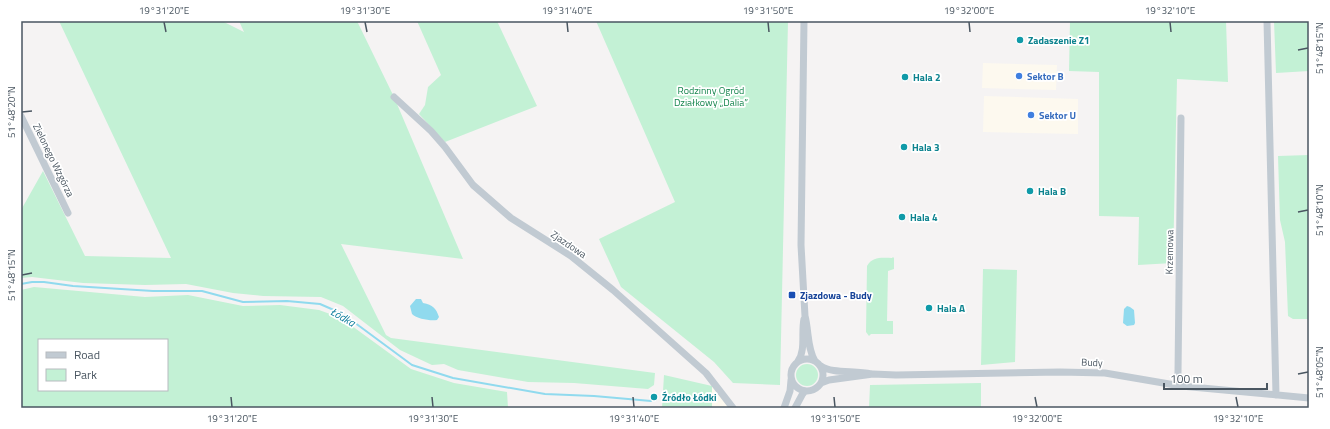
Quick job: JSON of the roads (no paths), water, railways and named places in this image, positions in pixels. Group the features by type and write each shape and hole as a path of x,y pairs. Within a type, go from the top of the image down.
{"street":[{"path":"784,408 790,391 791,370 801,354 802,326 804,316 801,245 804,21"},
{"path":"1267,21 1276,395"},
{"name":"Zjazdowa","path":"394,97 431,131 445,147 473,185 511,218 571,256 613,290 706,373 733,408"},
{"name":"Zielonego Wzgórza","path":"21,116 68,213"},
{"name":"Krzemowa","path":"1176,386 1178,374 1181,118"},
{"path":"791,380 795,387 805,391 813,390 821,383 823,376 818,363 811,352 804,316"},
{"path":"798,361 805,358 818,363"},
{"name":"Budy","path":"818,363 829,369 862,371 873,374"},
{"name":"Budy","path":"821,383 829,380 873,374 1105,372 1176,386 1309,398"},
{"path":"795,408 805,391"}],"water":[{"path":"416,299 421,299 423,303 434,307 439,317 437,320 424,319 412,314 410,306"},
{"path":"1127,306 1134,310 1134,325 1127,326 1123,323 1124,309"}],"waterway":[{"name":"Łódka","path":"21,284 44,282 73,286 153,291 202,291 243,302 287,301 320,304 343,314 412,365 453,378 545,394 594,396 651,401"}],"place":[{"name":"Zadaszenie Z1","path":"1020,40"},
{"name":"Sektor B","path":"1019,76"},
{"name":"Hala 2","path":"905,77"},
{"name":"Sektor U","path":"1031,115"},
{"name":"Hala 3","path":"904,147"},
{"name":"Hala B","path":"1030,191"},
{"name":"Hala 4","path":"902,217"},
{"name":"Zjazdowa - Budy","path":"792,295"},
{"name":"Hala A","path":"929,308"},
{"name":"Źródło Łódki","path":"654,397"}],"park label":[{"name":"Rodzinny Ogród Działkowy „Dalia”","path":"711,96"}]}
